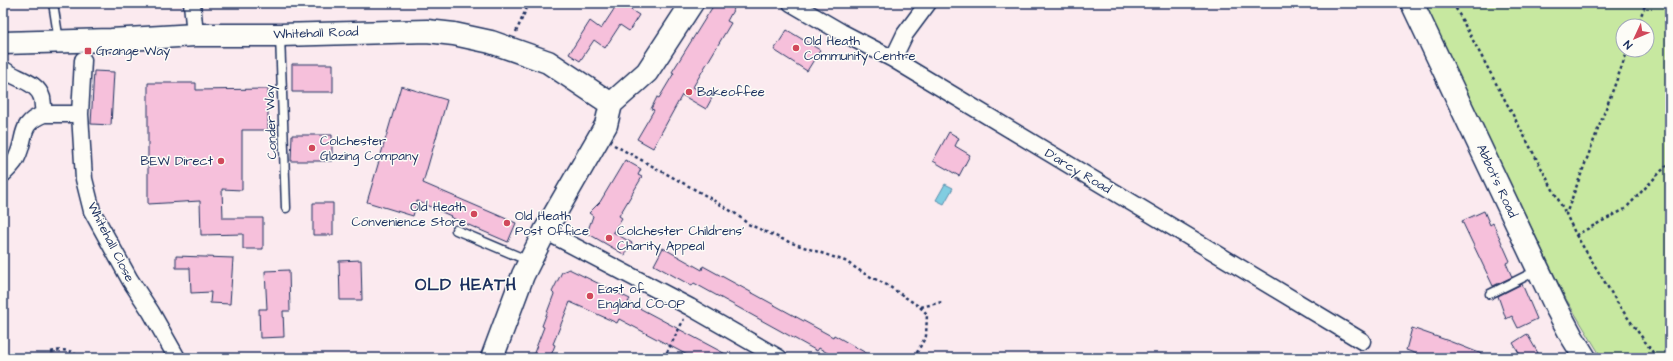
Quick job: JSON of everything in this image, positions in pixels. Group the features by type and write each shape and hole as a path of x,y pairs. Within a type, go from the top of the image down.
{"street":[{"path":"192,3 195,35"},
{"path":"492,358 523,275 545,230 606,125 611,104 647,72 692,3"},
{"name":"D'arcy Road","path":"791,3 841,32 893,59 1362,341"},
{"path":"893,59 905,34 928,3"},
{"name":"Abbot's Road","path":"1412,3 1556,307 1585,358"},
{"name":"Whitehall Road","path":"3,43 59,42 195,35 280,35 427,31 454,34 491,42 548,62 611,104"},
{"name":"Whitehall Close","path":"83,60 80,114 84,179 92,211 130,280 151,312 177,358"},
{"path":"3,69 9,74 31,83 42,96 44,114"},
{"path":"3,174 17,157 25,129 33,118 44,114 80,114"},
{"path":"545,230 690,307 779,358"}],"lane":[{"path":"53,3 59,42"},
{"name":"Conder Way","path":"280,35 286,208"},
{"path":"456,230 530,261"},
{"path":"1490,294 1539,269"}],"path":[{"path":"508,48 529,3"},
{"path":"1453,3 1576,234 1620,306 1657,358"},
{"path":"1640,18 1646,3"},
{"path":"1566,214 1625,58"},
{"path":"600,136 677,181 703,194 736,214 748,224 789,242 845,260 865,274 887,285 920,307 927,314 926,336 914,358"},
{"path":"1576,234 1624,209 1670,162"},
{"path":"920,307 942,302"},
{"path":"664,358 690,307"},
{"path":"51,352 63,349 74,353 79,358"}],"green space":[{"path":"1423,3 1670,3 1670,358 1602,358 1566,299"}],"water":[{"path":"945,184 953,188 944,204 936,200"}],"building":[{"path":"618,3 635,3 631,10 639,15 629,31 620,25 605,48 594,40 580,61 569,54 590,21 601,29"},
{"path":"715,3 737,3 727,21 731,23 693,87 712,98 706,109 682,95 653,148 637,139 654,110 651,109 657,97 659,98 674,73 672,72"},
{"name":"Old Heath Community Centre","path":"787,30 820,50 807,71 774,50"},
{"path":"292,64 333,64 333,92 292,92"},
{"path":"94,71 114,72 111,125 91,124"},
{"path":"148,83 196,83 196,90 268,89 268,130 242,130 242,190 222,189 223,218 263,218 263,249 243,249 243,234 201,235 200,201 148,204"},
{"path":"401,86 447,100 423,183 516,223 508,242 417,201 413,216 367,202"},
{"path":"949,132 959,138 955,146 970,155 959,176 933,161"},
{"name":"Colchester Glazing Company","path":"292,135 332,135 332,161 291,161"},
{"path":"625,160 641,169 638,175 642,177 619,216 622,218 613,232 632,243 625,255 587,233 593,216 589,213 600,202"},
{"path":"313,203 333,203 333,235 313,235"},
{"path":"1484,211 1490,225 1493,223 1510,261 1506,263 1512,277 1493,286 1462,221"},
{"path":"663,248 702,270 703,266 833,337 834,335 875,358 836,358 819,348 817,351 694,283 692,286 654,265"},
{"path":"176,256 233,258 230,304 210,303 211,292 191,293 190,268 176,268"},
{"path":"361,260 362,300 340,300 339,261"},
{"path":"569,269 630,299 628,302 733,358 693,358 619,319 617,323 570,302 553,344 555,345 550,358 532,358 544,327 542,326 554,294 552,292 562,272"},
{"path":"289,270 290,311 283,311 284,337 260,338 259,309 267,309 265,271"},
{"path":"1522,284 1537,319 1518,328 1512,316 1506,319 1498,296"},
{"path":"1412,328 1492,358 1428,358 1406,350"},
{"path":"1527,334 1538,353 1529,358 1522,358 1513,343"}],"place":[{"name":"Old Heath Community Centre","path":"796,48"},
{"name":"Grange Way","path":"88,51"},
{"name":"Bakeoffee","path":"689,92"},
{"name":"Colchester Glazing Company","path":"312,148"},
{"name":"BEW Direct","path":"221,161"},
{"name":"Old Heath Convenience Store","path":"474,214"},
{"name":"Old Heath Post Office","path":"507,223"},
{"name":"Colchester Childrens' Charity Appeal","path":"609,238"},
{"name":"East of England CO-OP","path":"590,296"}],"district":[{"name":"OLD HEATH","path":"466,285"}]}
